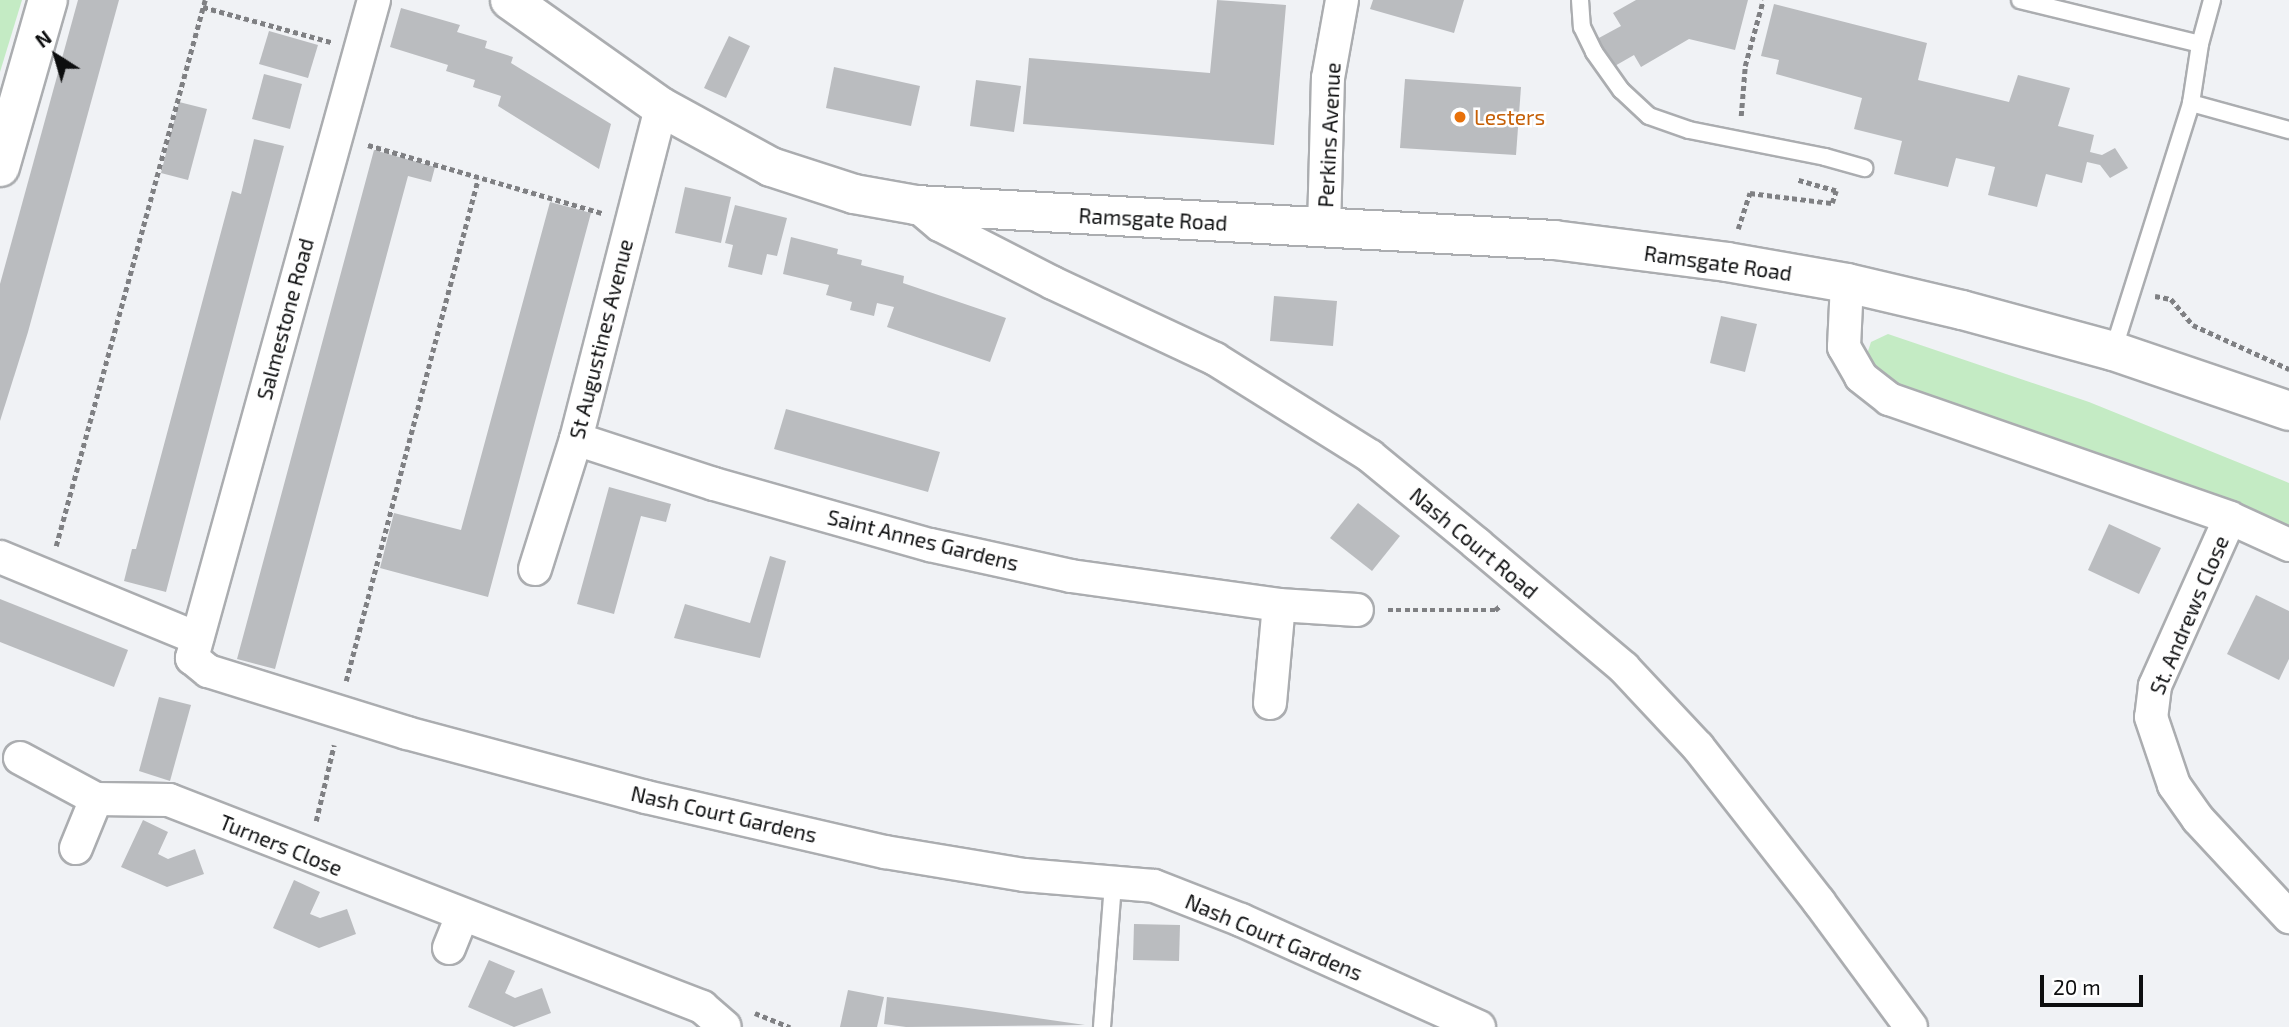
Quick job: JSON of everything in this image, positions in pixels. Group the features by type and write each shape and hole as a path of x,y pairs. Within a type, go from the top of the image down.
{"main road":[{"path":"0,167 48,0"},
{"name":"Ramsgate Road","path":"510,0 661,107 771,167 854,194 916,205 1554,240 1727,261 1847,283 2113,351 2289,411"}],"street":[{"name":"Salmestone Road","path":"197,638 374,0"},
{"name":"Perkins Avenue","path":"1324,229 1328,78 1342,0"},
{"name":"St Augustines Avenue","path":"535,569 576,439 661,107"},
{"name":"Nash Court Road","path":"916,205 940,225 1053,283 1215,359 1370,456 1624,668 1698,747 1819,902 1911,1027"},
{"path":"1847,283 1844,347 1861,377 1889,399 2230,518 2289,545"},
{"name":"Saint Annes Gardens","path":"576,439 713,484 930,545 1071,576 1279,605 1357,610"},
{"name":"St. Andrews Close","path":"2230,518 2155,686 2151,718 2174,785 2198,819 2289,917"},
{"path":"0,557 197,638"},
{"path":"1270,703 1279,605"},
{"name":"Nash Court Gardens","path":"197,638 192,658 208,671 338,712 646,797 885,852 1024,875 1154,886 1241,920 1479,1027"},
{"name":"Turners Close","path":"20,758 96,799 169,800 702,1007 725,1027"},
{"path":"76,848 96,799"},
{"path":"449,948 462,916"}],"lane":[{"path":"1580,0 1582,27 1594,52 1620,90 1649,116 1689,130 1825,157 1864,168"},
{"path":"2020,0 2200,44"},
{"path":"2113,351 2129,292 2191,103 2200,44 2212,0"},
{"path":"2191,103 2289,130"},
{"path":"1102,1027 1113,884"}],"path":[{"path":"48,577 205,0"},
{"path":"1739,141 1745,66 1763,0"},
{"path":"203,7 360,50"},
{"path":"336,137 631,222"},
{"path":"1727,261 1750,193 1832,203 1836,191 1788,177"},
{"path":"338,712 478,178"},
{"path":"2129,292 2171,299 2193,326 2289,369"},
{"path":"1357,610 1495,610 1528,589"}],"green space":[{"path":"0,0 22,0 0,72"},
{"path":"1888,334 2089,402 2289,483 2289,533 2237,507 2055,440 1886,389 1863,366 1871,342"}],"building":[{"path":"78,0 119,0 28,332 0,421 0,284"},
{"path":"1217,0 1286,5 1274,145 1023,124 1029,58 1210,73"},
{"path":"1373,0 1464,0 1454,33 1370,9"},
{"path":"1636,0 1748,0 1735,50 1689,39 1641,67 1634,55 1613,67 1597,39 1621,26 1613,13"},
{"path":"1774,4 1927,43 1918,80 2009,102 2018,75 2070,88 2058,126 2094,135 2090,152 2102,155 2115,148 2128,168 2110,178 2100,165 2087,162 2082,183 2046,174 2037,207 1988,195 1995,167 1956,158 1948,187 1894,174 1902,141 1854,129 1862,98 1776,74 1779,60 1761,56"},
{"path":"401,8 460,25 457,32 487,41 485,48 513,57 511,63 611,124 599,169 498,106 501,96 473,87 475,80 446,71 448,65 390,47"},
{"path":"269,31 318,45 308,78 259,64"},
{"path":"729,36 750,46 726,98 704,88"},
{"path":"834,67 920,86 911,126 826,108"},
{"path":"264,74 302,84 290,129 252,119"},
{"name":"Lesters","path":"1405,79 1521,87 1516,155 1400,148"},
{"path":"976,80 1021,86 1014,132 970,126"},
{"path":"179,102 207,109 188,180 161,173"},
{"path":"254,139 284,146 166,592 124,581 132,549 136,549 232,191 241,194"},
{"path":"374,150 435,167 431,182 408,176 275,669 237,659"},
{"path":"685,187 731,197 721,243 675,233"},
{"path":"550,202 591,213 488,597 380,568 394,513 461,530"},
{"path":"735,205 787,218 777,256 767,254 762,275 728,267 733,245 725,243"},
{"path":"791,237 838,249 837,254 862,260 861,265 904,276 903,283 1006,318 990,362 887,327 894,307 877,303 874,316 850,310 852,302 826,295 829,285 783,274"},
{"path":"1274,296 1337,301 1333,346 1270,341"},
{"path":"1721,316 1757,324 1745,372 1710,363"},
{"path":"786,409 940,452 928,492 774,449"},
{"path":"609,487 671,504 666,522 641,516 614,614 577,604"},
{"path":"1358,503 1400,536 1372,571 1330,538"},
{"path":"2109,524 2161,548 2139,594 2088,570"},
{"path":"770,556 786,561 760,658 674,638 685,604 750,623"},
{"path":"2256,595 2289,611 2289,659 2279,680 2227,654"},
{"path":"0,599 128,650 114,687 0,642"},
{"path":"159,697 191,705 170,781 139,771"},
{"path":"143,820 168,832 158,854 168,859 195,849 204,874 167,887 121,867"},
{"path":"294,880 320,892 310,914 320,918 347,909 356,934 319,948 273,928"},
{"path":"1134,924 1180,925 1179,961 1133,960"},
{"path":"489,960 515,971 505,993 515,998 542,988 551,1013 514,1027 468,1007"},
{"path":"848,990 884,997 877,1027 840,1027"},
{"path":"887,997 1085,1025 906,1027 884,1024"}],"place":[{"name":"Lesters","path":"1460,117"}]}
